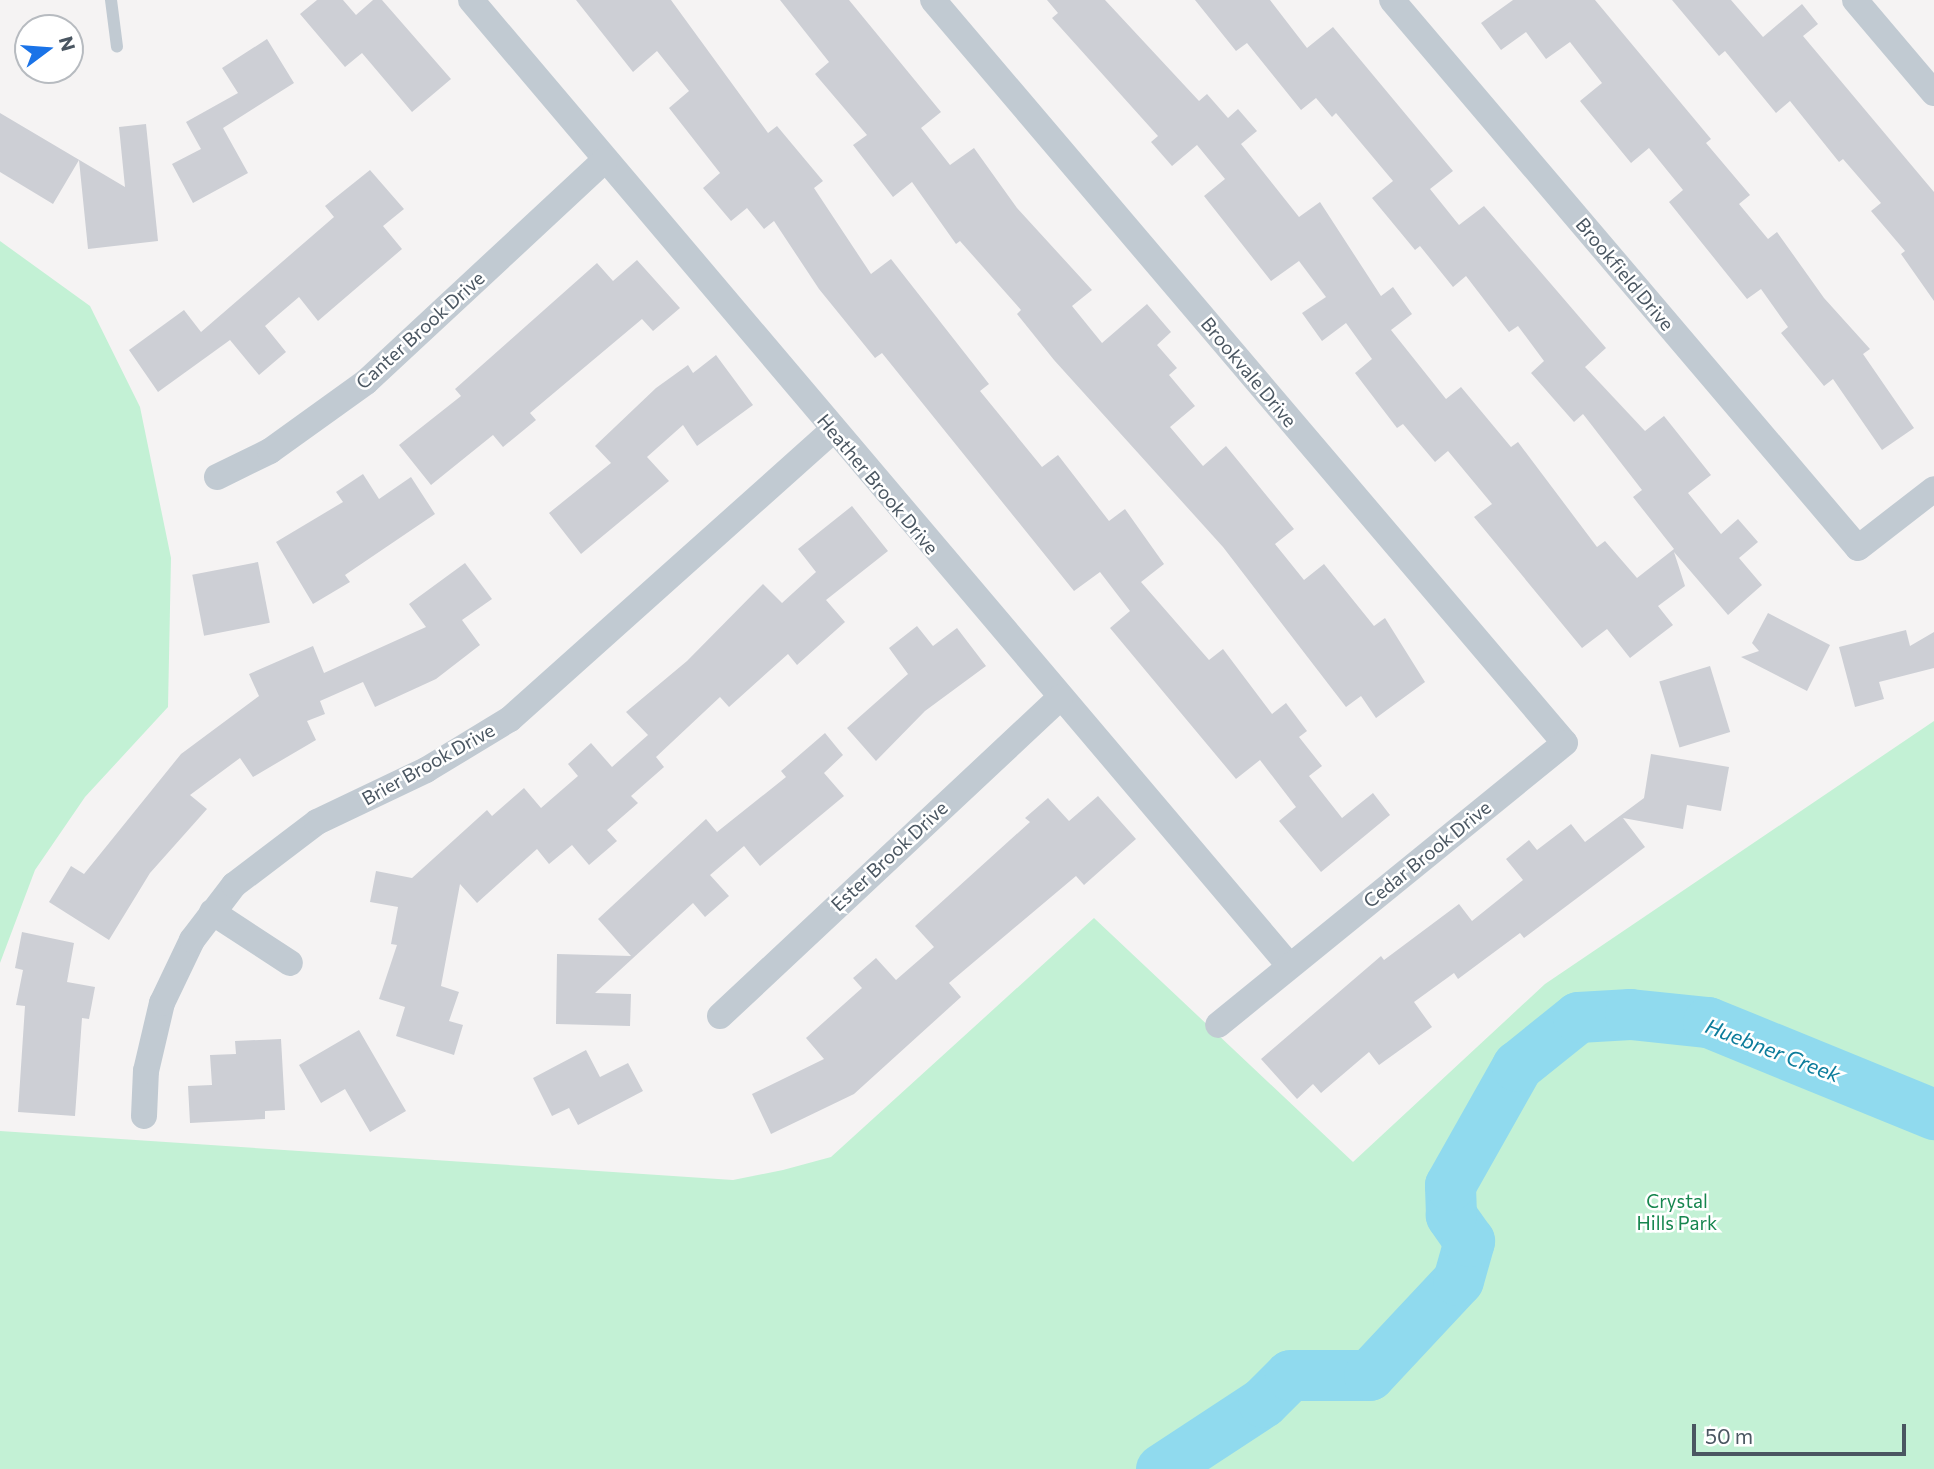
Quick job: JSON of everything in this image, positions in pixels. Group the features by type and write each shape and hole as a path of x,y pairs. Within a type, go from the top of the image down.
{"street":[{"name":"Heather Brook Drive","path":"471,0 832,431 1288,964"},
{"name":"Brookvale Drive","path":"933,0 1565,743"},
{"name":"Brookfield Drive","path":"1392,0 1858,548 1934,489"},
{"path":"1855,0 1934,93"},
{"name":"Canter Brook Drive","path":"217,477 280,444 366,382 605,160"},
{"name":"Brier Brook Drive","path":"144,1116 146,1071 162,1003 212,912 287,840 426,770 510,719 832,431"},
{"name":"Ester Brook Drive","path":"720,1016 1060,698"},
{"name":"Cedar Brook Drive","path":"1218,1025 1288,964 1565,743"},
{"path":"212,912 290,963"}],"lane":[{"path":"111,0 117,47"}],"green space":[{"path":"0,241 90,306 140,407 171,558 168,707 85,797 35,870 0,963"},
{"name":"Crystal Hills Park","path":"1934,721 1934,1469 0,1469 0,1131 733,1180 831,1157 1094,918 1353,1162 1545,984"}],"building":[{"path":"317,0 343,0 356,15 373,0 382,0 451,79 412,112 362,53 345,67 300,14"},
{"path":"576,0 671,0 768,133 777,126 823,181 814,188 871,274 891,259 989,384 980,391 1042,467 1058,455 1109,521 1125,509 1164,564 1141,582 1209,660 1223,649 1272,714 1286,703 1307,731 1299,737 1322,766 1309,776 1342,818 1373,793 1390,815 1321,872 1279,821 1296,807 1260,760 1236,779 1110,628 1130,611 1100,572 1074,591 882,353 875,358 819,289 774,221 764,229 747,208 731,221 703,188 720,173 669,108 689,91 657,51 633,72"},
{"path":"780,0 849,0 941,112 921,128 950,165 974,148 1017,208 1092,290 1072,306 1102,343 1147,304 1171,332 1157,345 1177,368 1169,375 1195,406 1170,427 1203,466 1226,446 1294,529 1275,544 1304,580 1324,564 1374,626 1385,618 1425,682 1376,718 1361,696 1346,707 1223,547 1054,360 1017,314 1021,310 960,241 956,244 912,182 893,197 853,145 867,135 815,74 829,62"},
{"path":"1047,0 1105,0 1199,101 1207,94 1228,118 1238,109 1257,131 1241,144 1299,217 1320,202 1381,296 1393,287 1412,314 1391,330 1446,399 1461,387 1511,447 1518,442 1597,547 1605,541 1637,578 1674,549 1633,497 1642,490 1583,414 1574,422 1531,373 1544,361 1518,326 1509,332 1466,276 1453,287 1420,246 1415,250 1372,198 1393,181 1336,113 1332,117 1316,98 1301,110 1247,43 1236,51 1195,0 1270,0 1307,48 1333,27 1453,171 1430,189 1459,225 1484,206 1606,348 1585,367 1645,431 1664,416 1711,475 1688,493 1721,534 1738,519 1758,542 1739,558 1762,585 1728,615 1674,552 1685,586 1658,606 1673,625 1630,658 1607,629 1582,648 1474,517 1492,504 1448,451 1435,462 1403,424 1397,428 1355,373 1372,359 1346,323 1322,341 1302,313 1326,297 1299,261 1271,281 1204,196 1225,179 1197,145 1172,166 1151,142 1158,136 1052,18 1058,13"},
{"path":"1513,0 1595,0 1711,139 1706,143 1750,195 1739,204 1768,239 1777,232 1824,298 1870,349 1863,354 1914,428 1882,450 1833,379 1824,386 1781,333 1788,327 1761,289 1747,299 1669,202 1683,190 1649,148 1631,163 1580,101 1602,83 1570,42 1546,59 1526,32 1501,50 1481,23"},
{"path":"1672,0 1731,0 1763,37 1802,4 1818,24 1803,36 1934,192 1934,301 1901,254 1905,251 1871,211 1881,203 1843,159 1839,162 1790,101 1776,113 1725,51 1719,56"},
{"path":"267,39 294,83 223,128 248,173 193,203 172,164 201,149 186,122 238,93 222,68"},
{"path":"0,113 125,187 119,127 146,124 158,241 88,249 79,160 53,204 0,172"},
{"path":"370,170 404,209 383,226 402,249 318,321 299,297 265,326 286,352 259,375 230,340 158,392 129,350 184,310 201,332 334,217 325,206"},
{"path":"637,260 680,308 653,331 642,319 530,413 536,420 503,447 493,435 431,485 399,445 461,396 455,389 597,263 613,281"},
{"path":"716,355 753,405 697,446 683,425 647,457 669,481 581,554 549,513 611,463 595,446 656,388 688,365 693,373"},
{"path":"363,474 379,499 411,477 435,514 345,575 350,582 313,604 276,542 343,502 336,492"},
{"path":"852,506 888,551 826,600 845,622 797,665 788,654 729,707 720,697 656,757 664,767 631,796 638,803 607,830 617,841 589,865 572,845 549,864 537,849 477,903 460,884 441,986 459,992 449,1021 463,1025 454,1055 396,1036 405,1007 379,999 397,945 391,944 398,907 370,902 376,871 412,878 487,810 492,816 524,788 541,808 578,776 568,764 591,743 612,767 648,735 626,712 687,661 763,584 782,603 816,572 798,549"},
{"path":"258,562 270,623 204,636 192,575"},
{"path":"465,563 492,599 462,620 480,645 436,679 375,707 363,682 320,701 325,714 307,721 316,740 253,777 240,758 190,795 207,809 150,873 109,940 49,902 71,866 84,874 181,754 259,696 249,674 313,646 324,673 426,627 409,604"},
{"path":"1768,613 1830,645 1807,691 1741,657 1759,651 1752,643"},
{"path":"917,626 933,646 957,628 986,666 925,711 876,761 847,728 908,674 889,648"},
{"path":"1906,630 1910,646 1934,632 1934,668 1879,682 1884,699 1855,707 1839,647"},
{"path":"1710,666 1730,732 1679,747 1659,681"},
{"path":"825,733 843,755 824,773 844,796 760,866 744,846 710,875 729,896 705,917 693,903 595,993 631,994 630,1026 556,1024 557,954 631,956 598,919 706,819 717,832 786,777 781,771"},
{"path":"1651,754 1729,767 1721,811 1687,805 1683,829 1623,818 1645,847 1524,938 1520,933 1458,979 1454,973 1414,1002 1432,1027 1379,1065 1369,1052 1321,1093 1313,1084 1297,1099 1261,1059 1381,956 1384,960 1459,904 1472,921 1523,880 1506,859 1529,840 1537,850 1571,824 1585,842 1644,798"},
{"path":"1098,796 1136,839 1084,885 1076,876 949,983 961,997 854,1094 771,1134 752,1094 824,1059 806,1038 862,988 853,978 876,958 896,980 934,947 915,926 1030,822 1025,818 1048,798 1069,821"},
{"path":"22,932 74,943 67,982 95,987 89,1019 82,1018 75,1116 18,1112 25,1006 16,1005 23,970 15,968"},
{"path":"359,1030 406,1111 370,1132 345,1089 321,1103 299,1065"},
{"path":"281,1039 285,1110 265,1111 265,1119 190,1123 188,1086 212,1085 210,1055 236,1054 235,1041"},
{"path":"586,1050 600,1077 628,1063 643,1091 578,1125 569,1108 552,1116 533,1078"}],"waterway":[{"name":"Huebner Creek","path":"1161,1469 1263,1402 1290,1375 1369,1375 1458,1280 1469,1241 1451,1215 1450,1185 1517,1066 1578,1017 1630,1014 1708,1022 1934,1114"}]}
